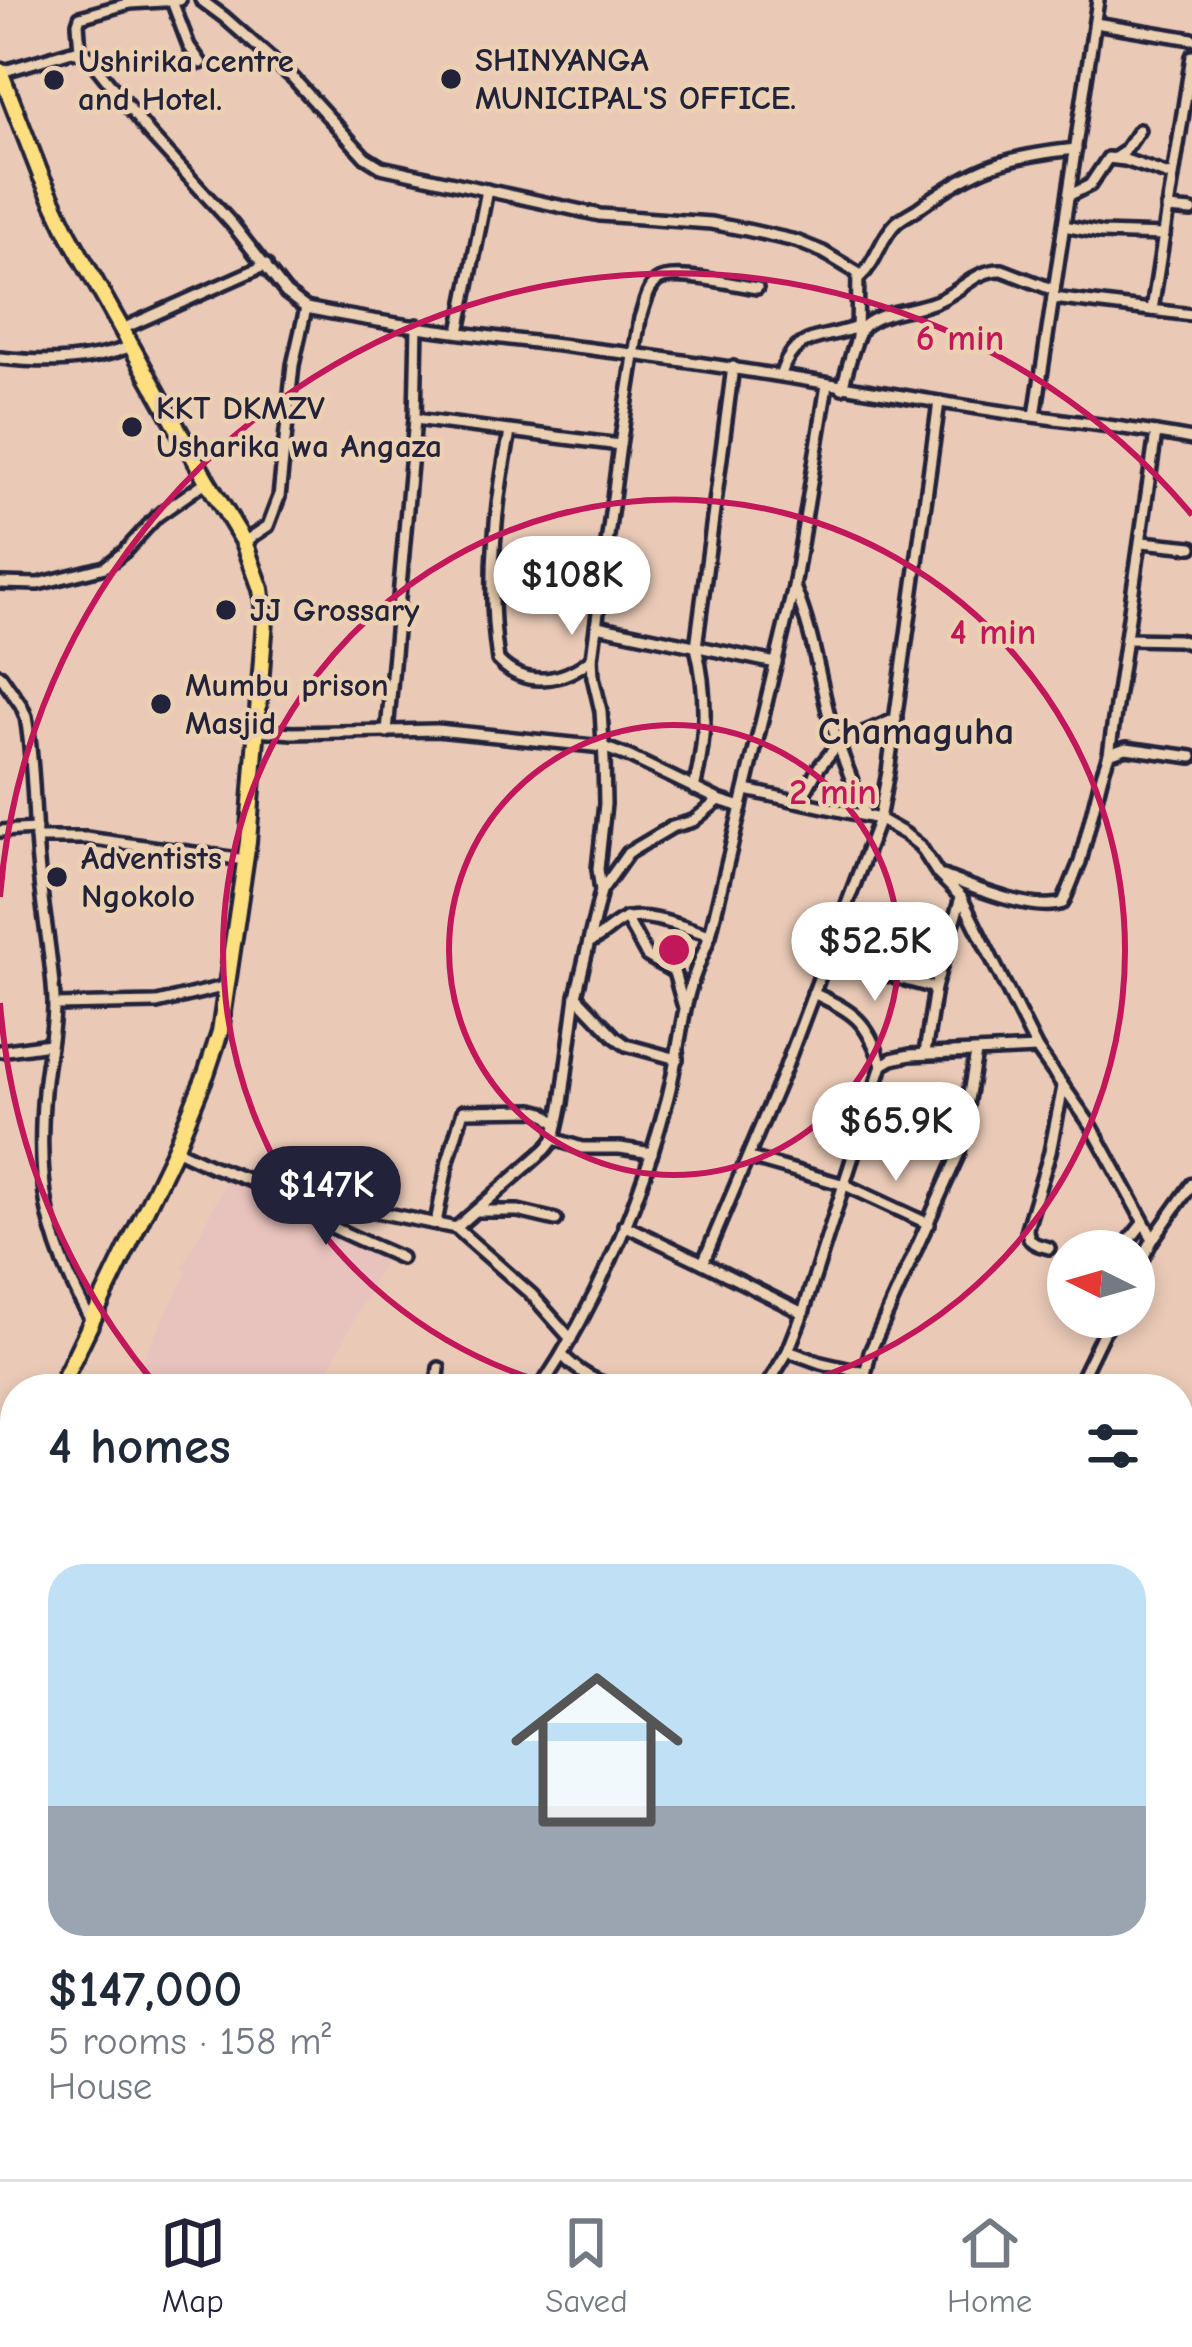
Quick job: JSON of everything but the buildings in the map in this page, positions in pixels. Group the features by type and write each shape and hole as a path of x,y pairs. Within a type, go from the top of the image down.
{"highway":[{"path":"0,72 40,176 69,235 244,542 261,589 265,620 245,860 220,1032 175,1149 66,1374"}],"street":[{"path":"201,0 292,78 365,157 381,167 600,215 711,223 796,241 850,267 860,277"},
{"path":"1035,416 1098,0"},
{"path":"80,51 80,16 130,3 176,1 189,46 201,63"},
{"path":"1095,22 1192,39"},
{"path":"0,72 80,51 286,292 307,308 781,374 842,388 1192,440"},
{"path":"1152,310 1172,176 1189,102 1192,56"},
{"path":"1115,158 1139,130"},
{"path":"842,388 857,332 860,277 871,267 893,226 946,187 995,164 1076,149"},
{"path":"1070,195 1090,185 1108,158 1172,176"},
{"path":"459,332 487,190"},
{"path":"1167,209 1192,211"},
{"path":"1064,226 1101,233 1164,235"},
{"path":"122,329 266,265"},
{"path":"781,374 790,351 799,346 819,337 857,332 897,311 934,303 992,269 1053,294 1192,315"},
{"path":"601,890 603,747 592,658 640,318 658,280 699,279 757,288"},
{"path":"244,542 268,526 279,497 293,364 307,308"},
{"path":"387,732 415,419 417,325"},
{"path":"0,358 86,359 132,346"},
{"path":"694,789 705,712 696,647 733,367"},
{"path":"550,1374 601,1281 652,1153 794,587 827,385"},
{"path":"704,1263 750,1158 879,819 939,401"},
{"path":"415,419 620,445"},
{"path":"510,432 495,532 498,660 503,667 545,681 570,674 592,658"},
{"path":"938,874 992,895 1050,906 1064,903 1109,754 1156,433"},
{"path":"0,583 38,584 105,567 157,516 207,482"},
{"path":"1142,542 1192,547"},
{"path":"794,587 806,615 829,716 866,815"},
{"path":"598,626 776,663"},
{"path":"1127,639 1192,644"},
{"path":"0,675 26,716 54,1005 42,1143 46,1214 70,1281 91,1321"},
{"path":"800,801 839,743 896,719"},
{"path":"257,730 454,731 603,747 741,807"},
{"path":"1109,754 1126,748 1192,757"},
{"path":"746,790 879,819 920,846 961,897 1037,1049 1092,1127 1147,1230"},
{"path":"598,865 693,821 719,800"},
{"path":"0,832 86,838 245,860"},
{"path":"456,1228 554,1139 592,917 601,890 624,856"},
{"path":"925,1053 935,988 961,897"},
{"path":"590,942 626,918 638,916 710,935"},
{"path":"626,918 647,956 674,972 684,1015"},
{"path":"887,975 935,988"},
{"path":"54,1005 157,1003 227,986"},
{"path":"774,1374 802,1312 882,1065 859,1019 813,993"},
{"path":"576,995 626,1045 676,1059"},
{"path":"1,1047 50,1044"},
{"path":"882,1065 925,1053 1037,1049"},
{"path":"788,1351 866,1372 870,1352 959,1153 976,1053"},
{"path":"1047,1247 1032,1243 1027,1231 1063,1087"},
{"path":"436,1222 463,1111 533,1110 557,1124"},
{"path":"554,1139 582,1148 652,1153"},
{"path":"175,1149 281,1192 456,1228 532,1295 571,1339"},
{"path":"750,1158 845,1185 928,1224"},
{"path":"1155,1236 1192,1184"},
{"path":"281,1192 329,1225 401,1258"},
{"path":"478,1211 518,1211 556,1220"},
{"path":"1136,1230 1142,1222"},
{"path":"623,1225 802,1312"},
{"path":"1084,1374 1102,1338"},
{"path":"562,1355 584,1374"},
{"path":"439,1374 440,1368"}],"shaded area":[{"path":"228,1178 385,1259 327,1374 136,1374 187,1272 182,1268"}],"place":[{"name":"SHINYANGA MUNICIPAL'S OFFICE.","path":"451,79"},
{"name":"Ushirika centre and Hotel.","path":"54,80"},
{"name":"KKT DKMZV Usharika wa Angaza","path":"132,427"},
{"name":"JJ Grossary","path":"226,610"},
{"name":"Mumbu prison Masjid","path":"161,704"},
{"name":"Adventists Ngokolo","path":"57,877"}],"district":[{"name":"Chamaguha","path":"916,731"}]}
